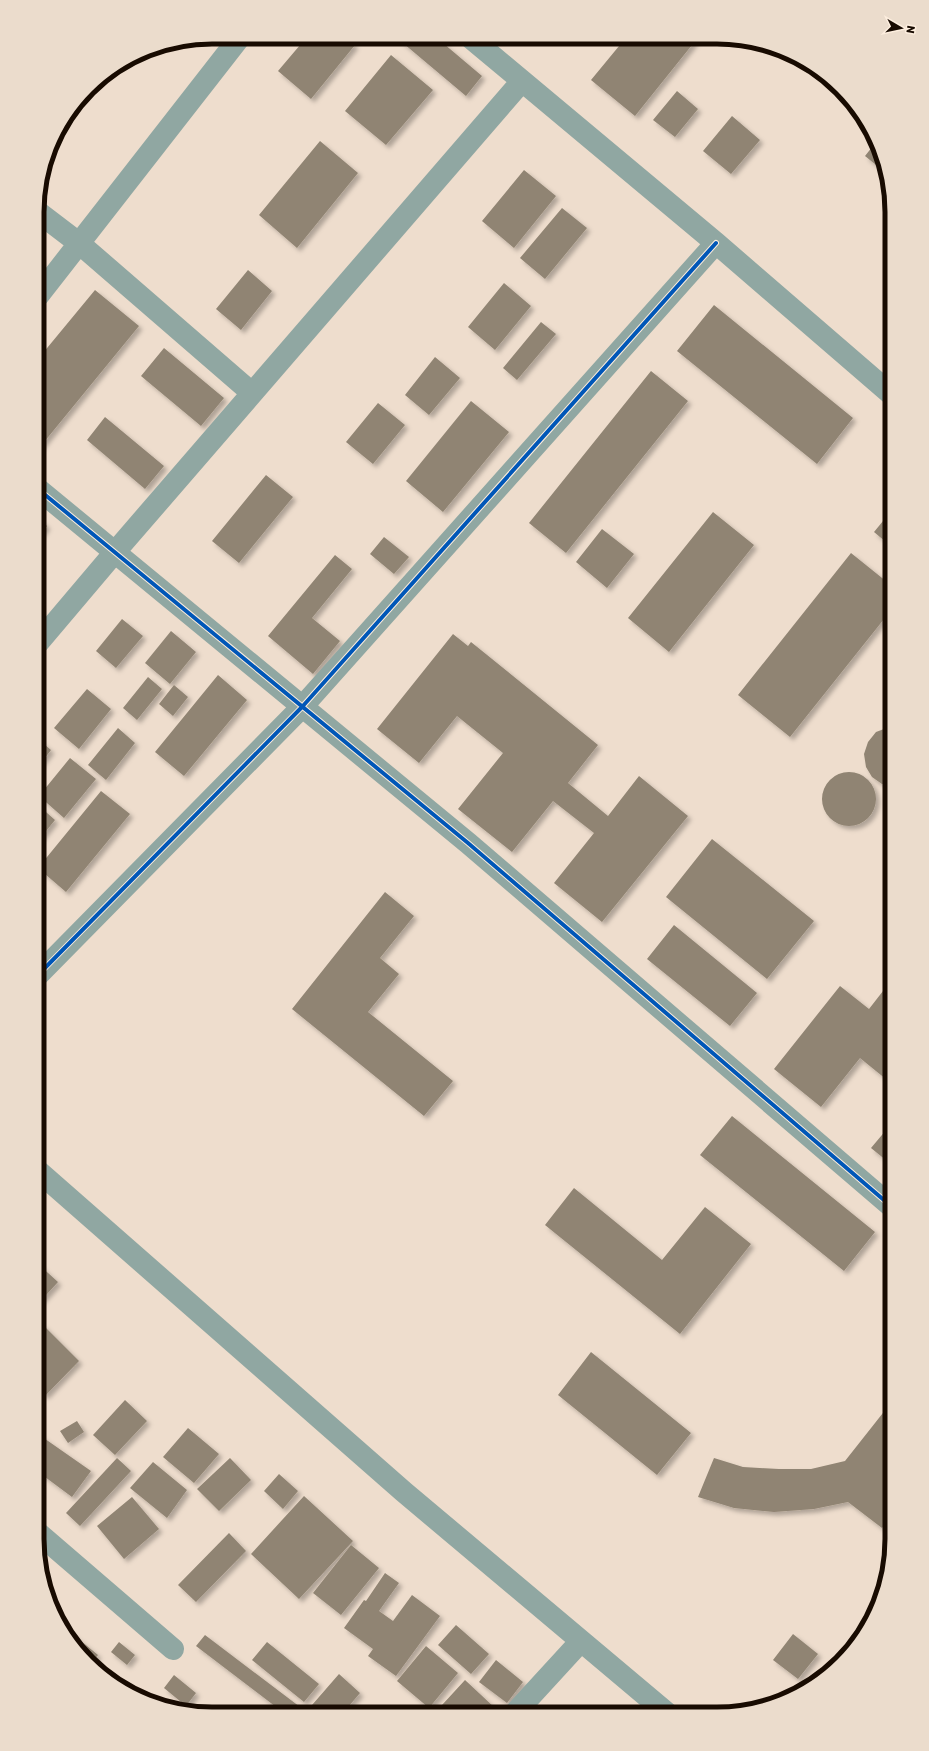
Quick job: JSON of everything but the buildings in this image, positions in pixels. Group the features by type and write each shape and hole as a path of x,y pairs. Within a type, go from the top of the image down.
{"street":[{"path":"44,289 235,44"},
{"path":"478,44 885,388"},
{"path":"44,637 115,552 522,81"},
{"path":"44,217 80,244 252,393"},
{"path":"44,968 302,707 716,244"},
{"path":"44,493 468,843 885,1201"},
{"path":"44,1176 380,1471 660,1707"},
{"path":"44,1538 173,1649"},
{"path":"520,1707 581,1640"}],"cycle path":[{"path":"44,969 302,707 716,243"},
{"path":"44,494 468,843 885,1201"}]}
